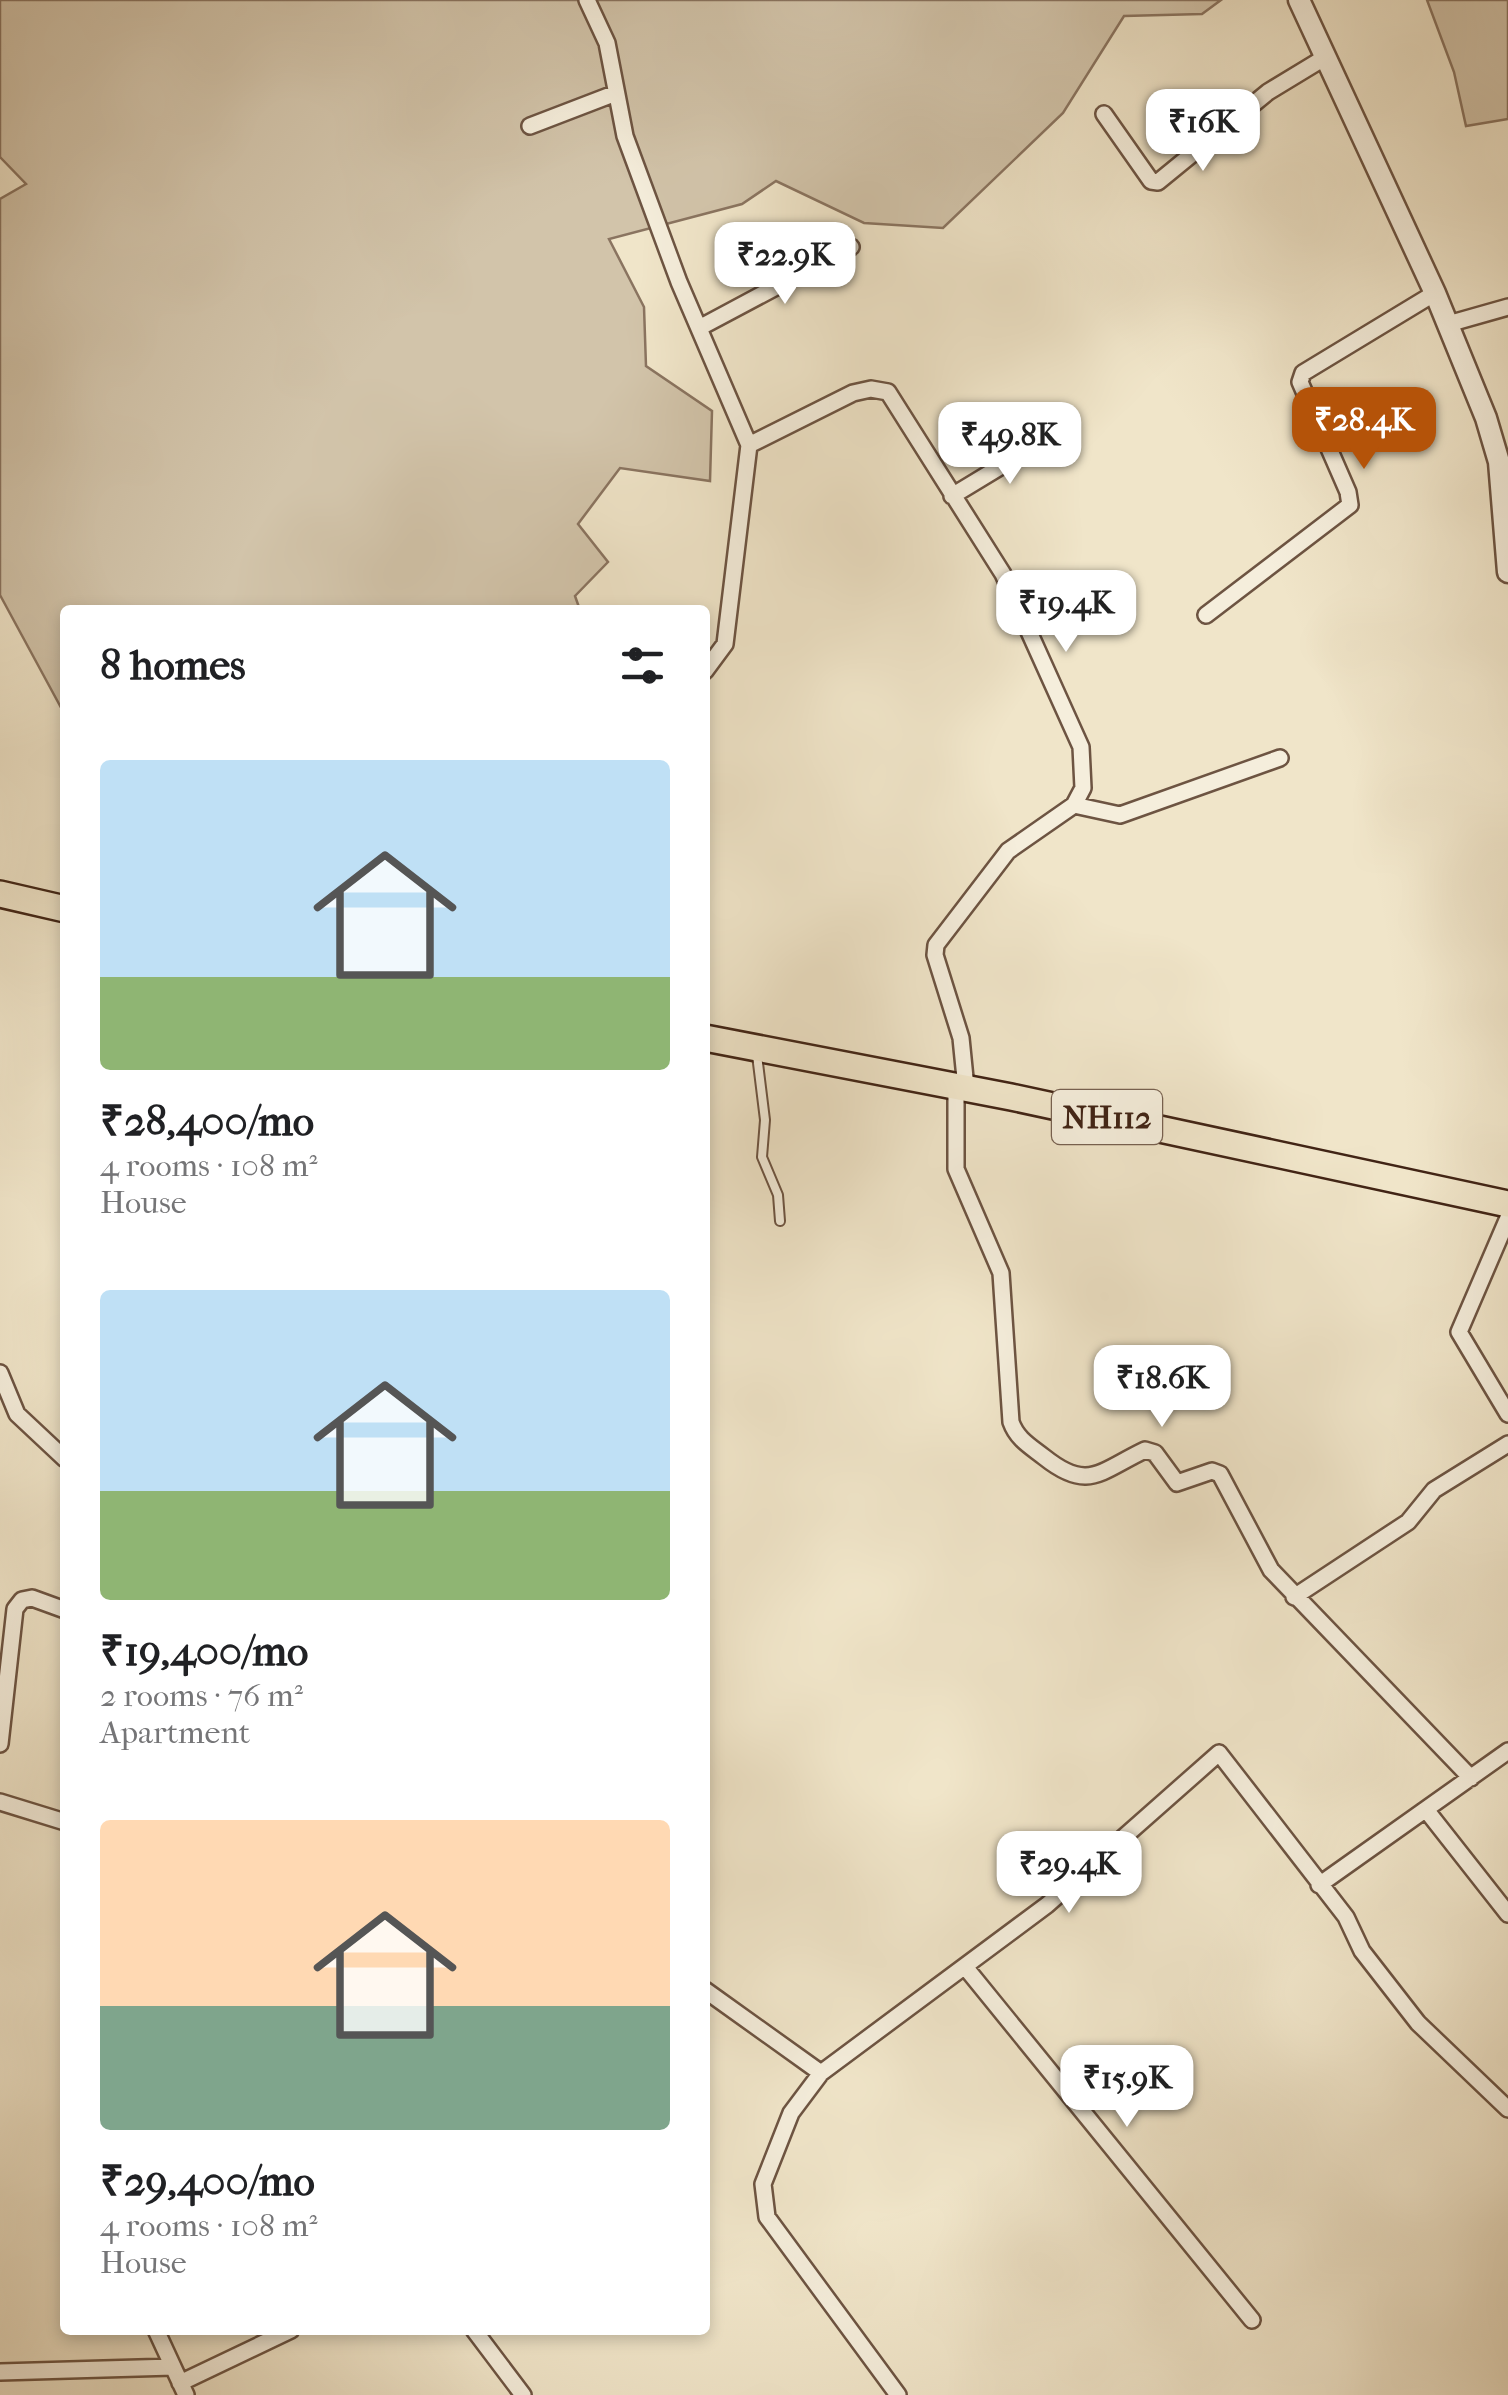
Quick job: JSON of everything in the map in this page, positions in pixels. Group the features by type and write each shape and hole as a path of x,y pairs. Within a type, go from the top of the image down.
{"highway":[{"path":"0,894 60,909"},
{"name":"NH112","path":"710,1039 961,1087 1508,1204"}],"street":[{"path":"587,0 607,43 625,136 698,328 749,445 725,644 710,664"},
{"path":"1298,0 1435,293 1499,462 1508,572"},
{"path":"1104,114 1151,181 1158,182 1268,92 1324,58"},
{"path":"530,126 616,93"},
{"path":"698,328 851,247"},
{"path":"1206,616 1350,505 1348,492 1300,382 1303,372 1435,293"},
{"path":"1448,324 1508,307"},
{"path":"749,445 852,393 884,389 892,396 1004,574 1078,736 1083,788 1074,805 1008,851 936,945 935,955 960,1038 956,1169 1001,1273 1011,1422 1017,1436 1074,1478 1088,1477 1145,1450 1155,1453 1176,1483 1212,1471 1220,1474 1258,1552 1294,1596 1471,1778"},
{"path":"952,496 1046,439"},
{"path":"1074,805 1120,815 1280,758"},
{"path":"1508,1218 1460,1332 1508,1414"},
{"path":"0,1374 17,1414 60,1454"},
{"path":"1294,1596 1408,1522 1434,1490 1508,1444"},
{"path":"0,1744 15,1609 22,1600 32,1598 60,1608"},
{"path":"1319,1885 1508,1750"},
{"path":"898,2395 767,2217 763,2184 791,2113 821,2073 1047,1906 1218,1753 1351,1923 1370,1962 1429,2037 1508,2108"},
{"path":"0,1802 60,1820"},
{"path":"1427,1811 1508,1914"},
{"path":"966,1968 1252,2320"},
{"path":"710,1994 821,2073"},
{"path":"158,2335 183,2389 282,2335"},
{"path":"478,2335 523,2395"},
{"path":"0,2372 173,2367"}],"lane":[{"path":"756,1047 764,1114 762,1156 778,1195 780,1222"}],"shaded area":[{"path":"0,0 1221,0 1202,14 1124,16 1063,113 943,228 864,223 776,181 742,204 609,239 644,307 646,366 712,411 710,481 620,468 578,524 608,562 575,596 578,605 60,605 60,706 0,595 0,199 26,184 0,157"},
{"path":"1427,0 1508,0 1508,119 1466,126 1454,72"}]}
